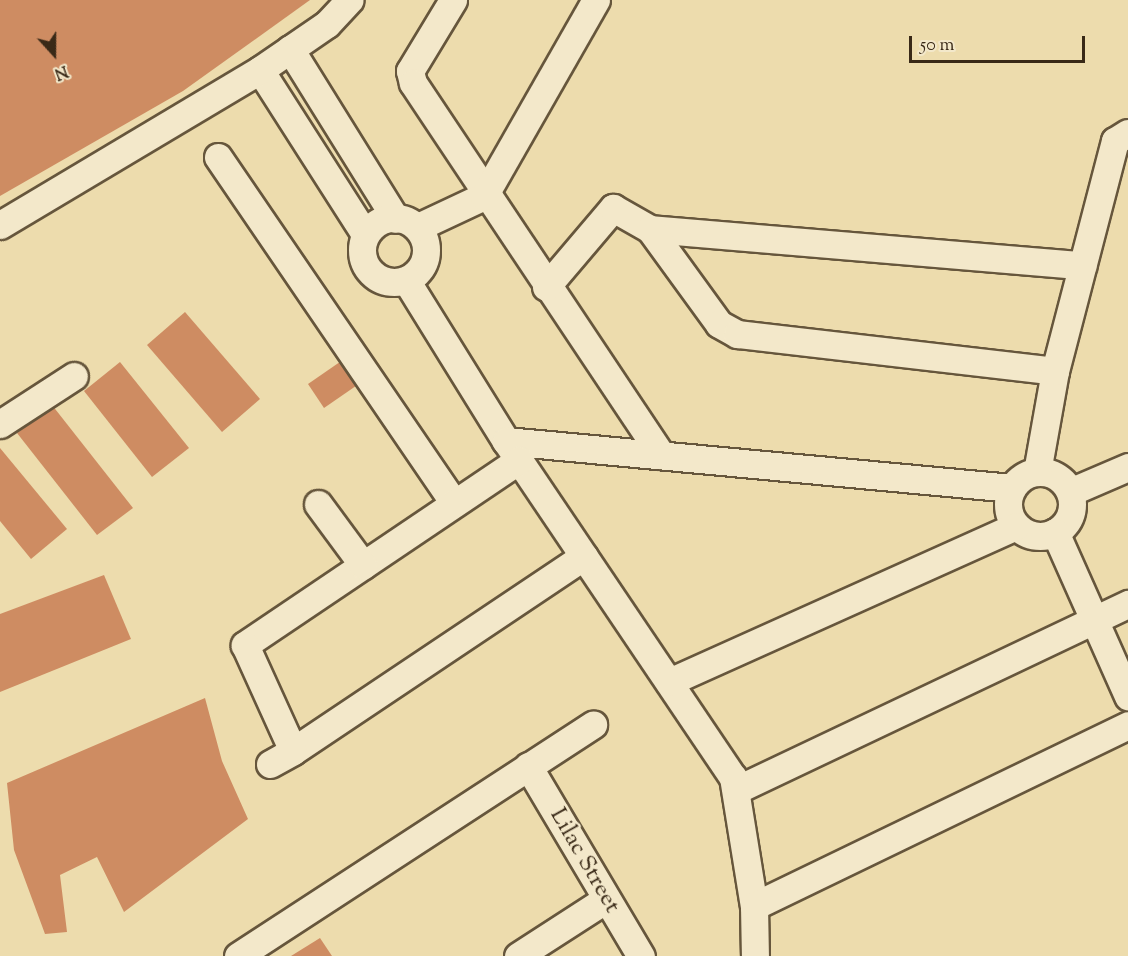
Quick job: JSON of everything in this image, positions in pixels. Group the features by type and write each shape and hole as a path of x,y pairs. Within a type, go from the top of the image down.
{"street":[{"path":"0,225 260,70 327,24 349,0"},
{"path":"453,0 410,71 484,196 661,455"},
{"path":"290,49 407,223 426,258 406,280 386,282 369,271 362,252 365,234 376,223 407,223 484,196 597,0"},
{"path":"260,70 365,234"},
{"path":"1037,472 1055,371 1115,141 1128,133"},
{"path":"218,157 454,503"},
{"path":"546,287 613,208 650,229 719,324 737,334 1055,371"},
{"path":"650,229 1083,265"},
{"path":"406,280 512,450 733,777 754,906 755,956"},
{"path":"0,424 74,376"},
{"path":"584,556 281,757 245,645 454,503 512,450 661,455 1012,488 1037,472 1057,477 1070,492 1071,512 1055,532 1032,536 1016,526 1008,508 1012,488"},
{"path":"1070,492 1128,467"},
{"path":"318,504 363,565"},
{"path":"669,682 1016,526"},
{"path":"1055,532 1128,696"},
{"path":"736,790 1128,604"},
{"path":"238,956 528,765 593,725"},
{"path":"754,906 1128,725"},
{"name":"Lilac Street","path":"528,765 605,900 641,956"},
{"path":"518,956 605,900"}],"building":[{"path":"0,0 310,0 183,91 0,196"},
{"path":"185,312 260,399 222,432 147,345"},
{"path":"350,355 366,379 324,408 308,384"},
{"path":"120,362 189,448 152,477 84,391"},
{"path":"52,405 133,508 97,535 17,433"},
{"path":"0,448 67,529 31,559 0,521"},
{"path":"104,575 131,639 0,692 0,614"},
{"path":"205,698 222,761 248,819 124,912 97,857 60,875 67,932 45,934 14,850 7,783"},
{"path":"320,938 332,956 291,956"}]}
